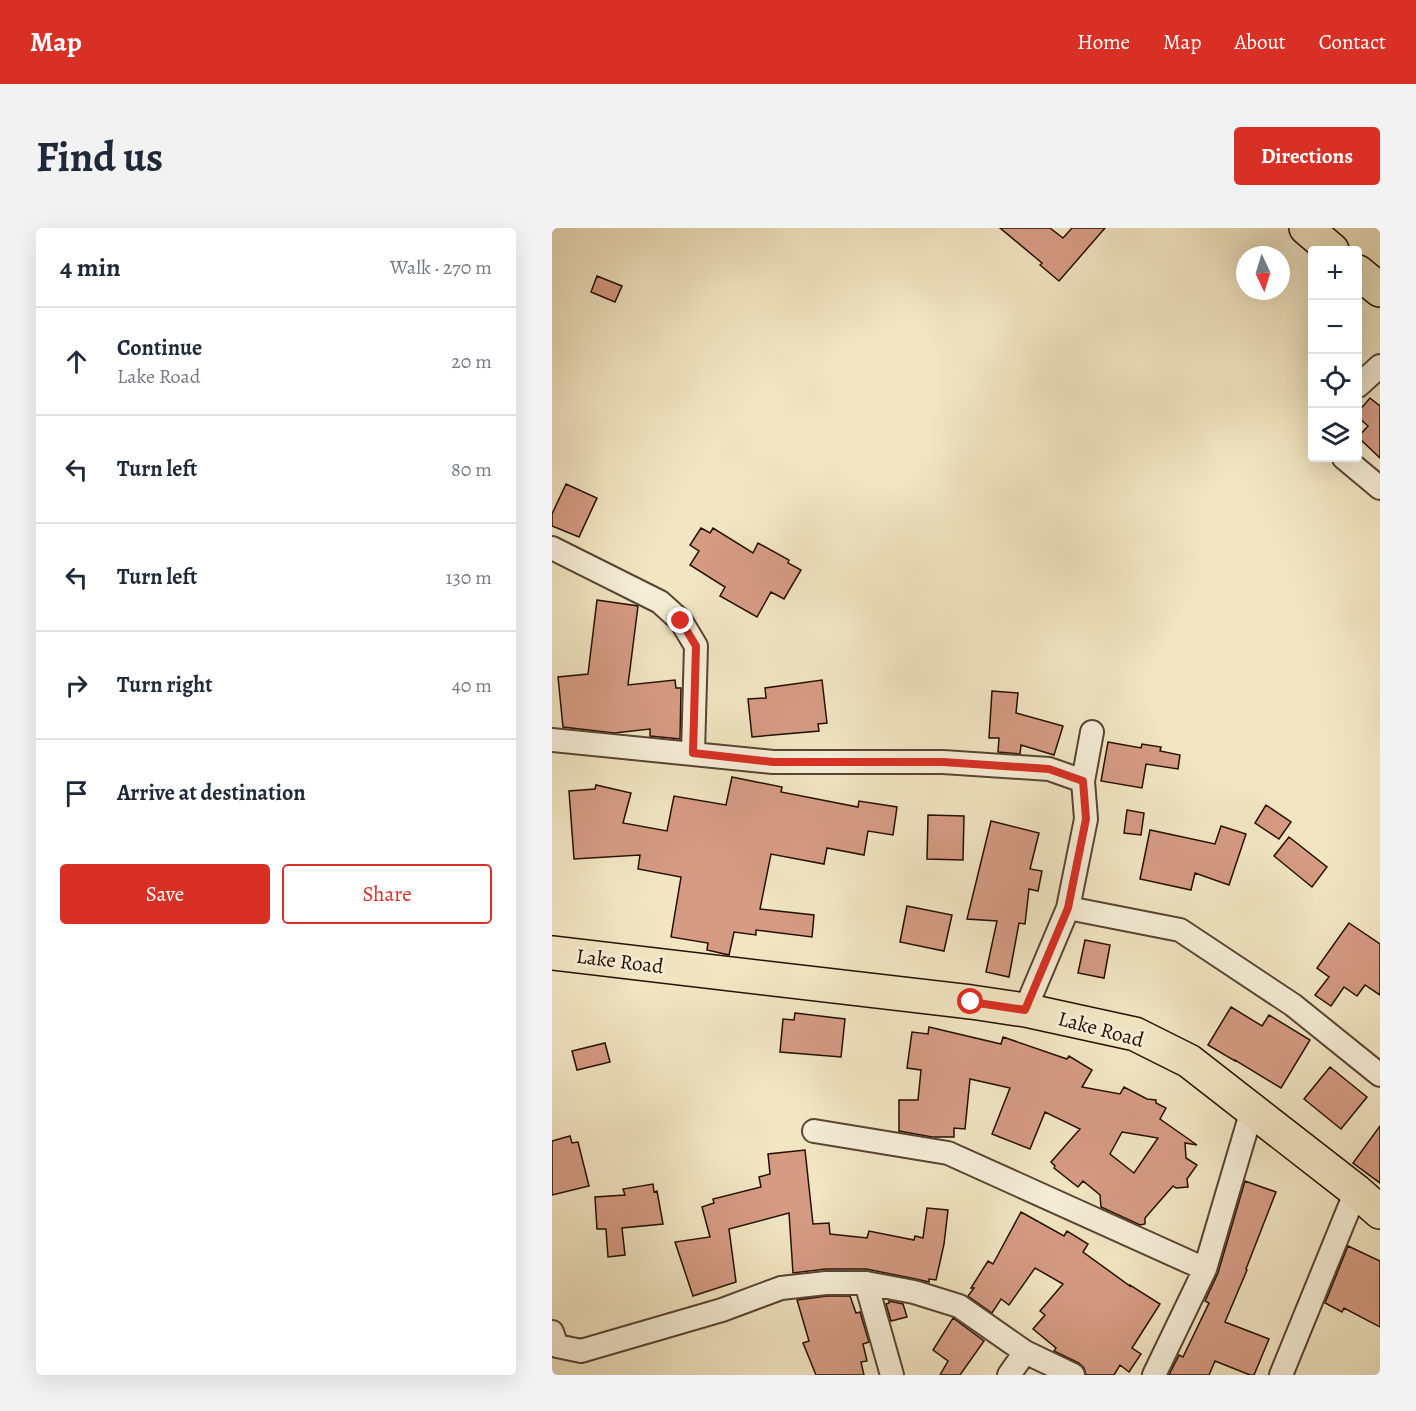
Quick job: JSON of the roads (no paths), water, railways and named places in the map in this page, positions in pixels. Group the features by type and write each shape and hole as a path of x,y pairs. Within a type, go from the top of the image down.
{"main road":[{"path":"1306,228 1327,246"},
{"name":"Lake Road","path":"552,953 971,1002 1025,1010 1135,1034 1190,1061 1380,1212"}],"street":[{"path":"1362,382 1380,366"},
{"path":"1349,462 1380,488"},
{"path":"552,548 660,602 681,621 696,646 693,753"},
{"path":"1025,1010 1068,908 1086,819 1083,781 1092,732"},
{"path":"552,740 773,762 943,762 1049,769 1083,781"},
{"path":"1068,908 1180,930 1293,1005 1380,1075"},
{"path":"1154,1375 1205,1269 1252,1110"},
{"path":"814,1131 948,1153 1205,1269"},
{"path":"1281,1375 1356,1191"},
{"path":"552,1332 557,1347 581,1351 722,1310 781,1288 826,1283 866,1283 914,1292 959,1306 1025,1352 1073,1375"},
{"path":"866,1283 892,1375"},
{"path":"1009,1375 1025,1352"}]}
